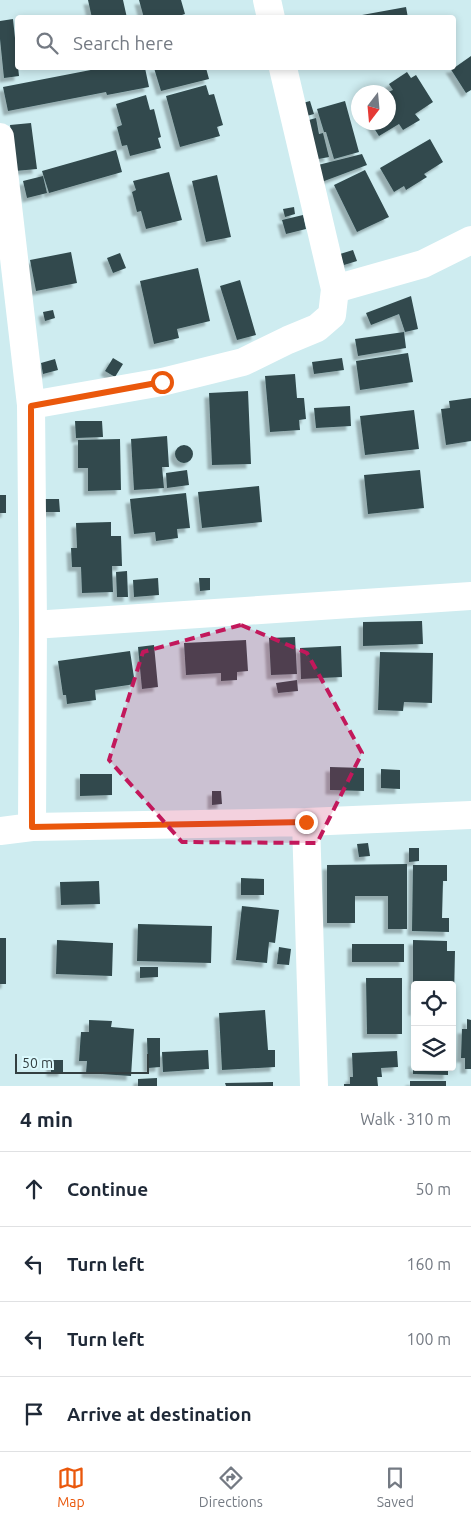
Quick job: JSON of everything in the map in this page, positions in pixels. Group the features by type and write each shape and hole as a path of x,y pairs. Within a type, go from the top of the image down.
{"street":[{"path":"266,0 270,15"},
{"path":"31,406 162,382 243,362 317,328 332,315 335,289 283,70"},
{"path":"0,137 31,406 32,827"},
{"path":"335,289 423,264 471,240"},
{"path":"33,625 471,596"},
{"path":"0,831 32,827 306,822 471,815"},
{"path":"306,822 314,1086"}],"highlighted area":[{"path":"241,625 307,653 362,753 317,843 182,842 109,760 143,652"}],"building":[{"path":"88,0 123,0 126,15 91,15"},
{"path":"139,0 181,0 185,14 182,15 143,15"},
{"path":"406,7 407,15 362,15"},
{"path":"13,19 15,70 18,70 19,76 4,78 0,21"},
{"path":"471,56 471,90 466,93 451,70 456,70 456,67"},
{"path":"91,70 145,70 149,87 107,95 106,92 8,111 3,87"},
{"path":"155,70 207,70 209,79 161,91"},
{"path":"407,72 411,78 416,75 433,102 415,114 420,120 403,130 399,124 396,126 396,85 389,84"},
{"path":"206,85 209,95 214,94 223,125 217,127 220,136 180,147 166,96"},
{"path":"146,95 150,110 154,109 161,137 158,138 161,148 130,156 127,145 122,146 117,127 122,125 116,104"},
{"path":"310,101 314,114 303,117 299,104"},
{"path":"345,101 351,130 353,130 359,152 334,159 317,109"},
{"path":"316,118 319,134 323,133 329,157 313,160 305,121"},
{"path":"31,123 37,169 15,171 10,125"},
{"path":"375,130 389,130 379,136"},
{"path":"430,139 443,162 424,174 427,177 406,190 404,186 394,192 380,168"},
{"path":"116,150 122,172 49,193 42,171"},
{"path":"362,154 367,165 319,183 314,166"},
{"path":"365,170 389,217 357,232 334,185"},
{"path":"169,172 182,220 146,229 141,211 137,212 132,192 136,190 133,181"},
{"path":"217,175 231,237 206,242 192,181"},
{"path":"43,176 47,193 27,198 23,181"},
{"path":"294,207 295,214 285,217 283,209"},
{"path":"303,215 306,229 286,234 282,220"},
{"path":"353,250 357,261 344,265 340,254"},
{"path":"71,252 77,283 36,291 30,260"},
{"path":"120,253 126,268 113,273 107,258"},
{"path":"198,268 210,321 177,329 179,338 154,344 140,281"},
{"path":"240,280 256,335 237,340 220,286"},
{"path":"411,296 418,329 405,332 399,314 371,325 366,313"},
{"path":"53,310 55,318 45,321 43,312"},
{"path":"404,332 406,348 358,356 355,339"},
{"path":"408,353 413,382 360,390 356,361"},
{"path":"113,358 123,364 115,377 105,371"},
{"path":"342,358 344,370 314,374 312,362"},
{"path":"55,359 58,370 43,374 41,363"},
{"path":"295,374 297,398 304,398 306,419 299,420 300,430 270,432 265,376"},
{"path":"248,391 251,464 212,465 209,393"},
{"path":"471,398 471,441 446,445 441,409 450,408 449,401"},
{"path":"350,406 351,426 316,428 314,408"},
{"path":"414,410 419,449 365,455 360,416"},
{"path":"75,421 102,421 103,437 76,438"},
{"path":"167,436 169,467 162,467 164,488 134,490 131,439"},
{"path":"120,439 121,490 88,491 88,468 78,468 78,440"},
{"path":"184,445 190,448 193,454 190,460 184,463 178,460 175,454 178,448"},
{"path":"187,470 189,485 167,488 166,473"},
{"path":"420,470 424,508 368,514 364,475"},
{"path":"259,486 262,522 202,528 198,492"},
{"path":"186,493 190,528 177,529 178,538 156,541 155,532 134,534 130,499"},
{"path":"0,495 6,495 6,513 0,513"},
{"path":"44,499 59,499 60,512 45,512"},
{"path":"111,522 111,536 121,536 122,566 112,566 113,592 82,593 81,567 72,567 71,548 77,548 76,523"},
{"path":"127,571 128,597 117,597 116,572"},
{"path":"158,578 159,595 134,597 133,580"},
{"path":"199,578 210,578 210,590 200,591"},
{"path":"422,621 423,644 363,646 363,622"},
{"path":"295,637 297,674 271,675 269,638"},
{"path":"246,640 248,671 237,672 237,680 221,681 221,673 186,675 184,643"},
{"path":"154,645 158,687 142,689 138,647"},
{"path":"341,646 342,677 301,679 300,648"},
{"path":"130,651 135,684 95,690 96,700 67,704 66,695 63,695 58,661"},
{"path":"380,652 433,653 432,703 404,702 403,711 378,710"},
{"path":"297,680 298,691 278,693 276,683"},
{"path":"330,767 364,768 364,791 330,790"},
{"path":"381,769 400,770 400,789 381,788"},
{"path":"80,774 112,774 112,795 80,796"},
{"path":"212,791 221,791 222,804 212,805"},
{"path":"368,843 370,856 359,857 357,844"},
{"path":"409,848 419,848 419,861 409,862"},
{"path":"407,864 407,929 388,929 388,896 355,896 355,923 327,923 327,865"},
{"path":"413,865 447,865 447,881 443,881 442,918 449,918 449,932 412,931"},
{"path":"241,878 264,879 264,895 241,895"},
{"path":"99,881 100,904 61,905 60,882"},
{"path":"242,906 279,910 275,943 269,942 267,963 236,960"},
{"path":"138,924 212,926 211,963 137,961"},
{"path":"0,938 6,938 6,984 0,984"},
{"path":"57,940 113,943 112,976 56,974"},
{"path":"413,940 447,941 447,951 455,951 454,981 413,981"},
{"path":"352,944 404,944 404,962 352,962"},
{"path":"279,947 291,949 289,965 277,964"},
{"path":"140,967 158,967 158,977 140,978"},
{"path":"366,978 402,978 402,1034 367,1034"},
{"path":"265,1010 268,1050 275,1050 275,1067 222,1070 219,1013"},
{"path":"467,1019 471,1020 471,1069 465,1069 465,1058 461,1058 462,1029 467,1029"},
{"path":"89,1020 112,1021 111,1027 134,1029 131,1076 86,1073 87,1061 79,1061 81,1032 89,1032"},
{"path":"147,1038 160,1038 160,1067 148,1068"},
{"path":"208,1050 209,1069 163,1072 162,1052"},
{"path":"397,1051 398,1067 381,1068 382,1077 377,1077 378,1086 344,1086 344,1084 350,1084 350,1077 353,1077 352,1053"},
{"path":"51,1060 63,1060 63,1072 51,1072"},
{"path":"413,1071 448,1071 448,1075 413,1074"},
{"path":"157,1078 157,1086 138,1086 138,1079"},
{"path":"410,1081 446,1081 446,1086 410,1086"},
{"path":"273,1082 273,1086 226,1086 225,1083"}],"route":[{"path":"162,382 31,406 32,827 306,822"}]}
